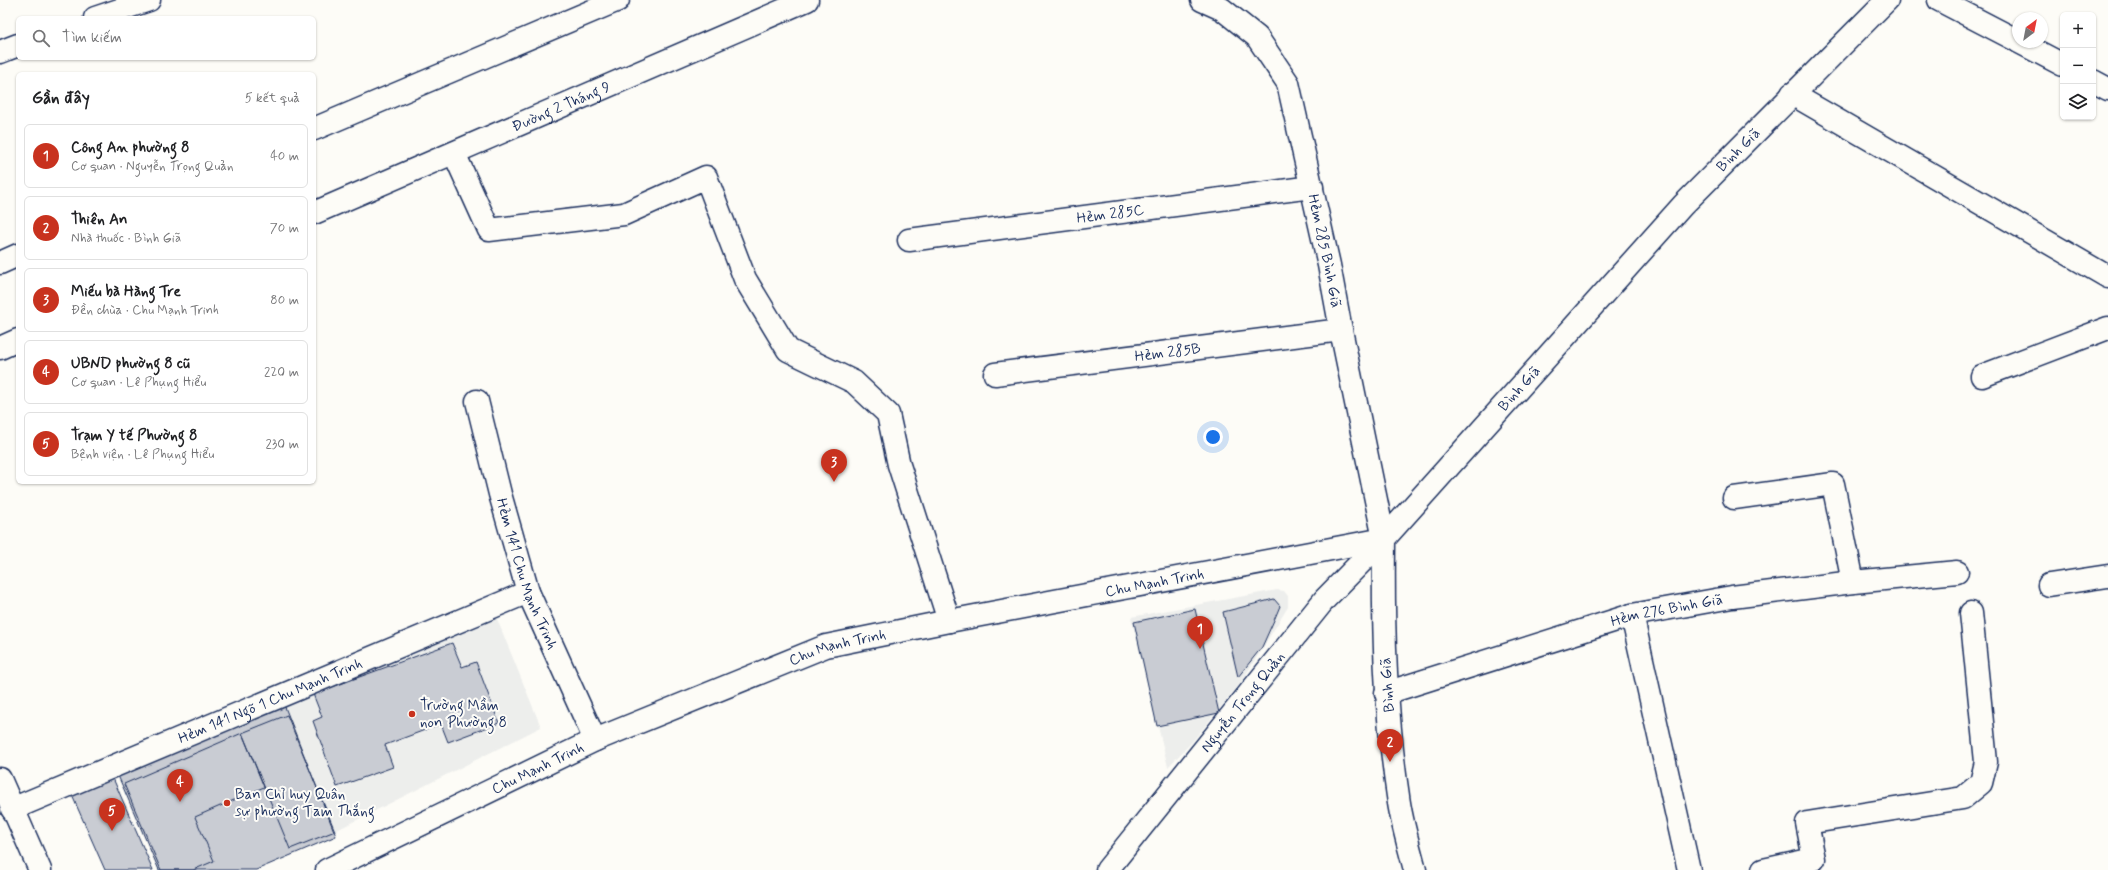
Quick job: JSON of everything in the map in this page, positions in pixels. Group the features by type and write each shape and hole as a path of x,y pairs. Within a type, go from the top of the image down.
{"street":[{"path":"101,16 149,0"},
{"path":"316,128 618,0"},
{"name":"Đường 2 Tháng 9","path":"316,212 808,0"},
{"name":"Hẻm 285 Bình Giã","path":"1202,0 1222,9 1257,37 1288,83 1329,265 1384,539"},
{"name":"Bình Giã","path":"1415,870 1398,797 1386,693 1384,644 1384,539 1683,206 1792,94 1887,0"},
{"path":"1939,0 2012,38"},
{"path":"0,52 16,45"},
{"path":"2030,48 2060,63"},
{"path":"2096,83 2108,89"},
{"path":"1792,94 2108,277"},
{"path":"454,153 489,230 624,214 706,177 745,279 788,350 854,382 888,414 899,465 949,621"},
{"name":"Hẻm 285C","path":"909,240 1312,187"},
{"path":"0,263 16,256"},
{"path":"1982,376 2108,328"},
{"name":"Hẻm 285B","path":"995,374 1341,330"},
{"path":"0,348 16,341"},
{"name":"Hẻm 141 Chu Mạnh Trinh","path":"477,401 500,494 528,592 595,740"},
{"path":"1734,498 1833,484 1853,582"},
{"name":"Chu Mạnh Trinh","path":"327,870 595,740 826,646 949,621 1384,539"},
{"name":"Nguyễn Trọng Quản","path":"1107,870 1326,599 1384,539"},
{"name":"Hẻm 276 Bình Giã","path":"1386,693 1632,615 1732,597 1853,582 1957,572"},
{"path":"2049,584 2108,576"},
{"name":"Hẻm 141 Ngõ 1 Chu Mạnh Trinh","path":"12,809 528,592"},
{"path":"1763,870 1814,859 1807,823 1963,798 1981,783 1986,762 1971,613"},
{"path":"1632,615 1688,870"},
{"path":"0,779 40,870"}],"shaded area":[{"path":"1277,590 1284,591 1288,596 1288,607 1242,681 1192,742 1168,767 1131,617"},
{"name":"Trường Mầm non Phường 8","path":"495,614 541,727 335,831 283,702"}],"building":[{"path":"1274,599 1280,606 1262,647 1238,677 1223,612"},
{"path":"1195,609 1219,713 1157,726 1134,622"},
{"path":"452,643 462,667 476,662 499,723 448,742 441,724 385,745 393,767 337,787 313,721 322,717 313,694"},
{"name":"Ban Chỉ huy Quân sự phường Tam Thắng","path":"283,702 336,836 256,870 159,870 116,771"},
{"path":"287,715 335,831 290,849 242,733"},
{"path":"242,733 264,787 195,817 214,861 193,870 161,870 124,784"},
{"path":"112,776 153,870 105,870 71,793"}],"place":[{"name":"Miếu bà Hàng Tre","path":"834,482"},
{"name":"Công An phường 8","path":"1200,649"},
{"name":"Trường Mầm non Phường 8","path":"412,714"},
{"name":"Thiên An","path":"1390,762"},
{"name":"UBND phường 8 cũ","path":"180,802"},
{"name":"Ban Chỉ huy Quân sự phường Tam Thắng","path":"227,803"},
{"name":"Trạm Y tế Phường 8","path":"112,831"}]}
